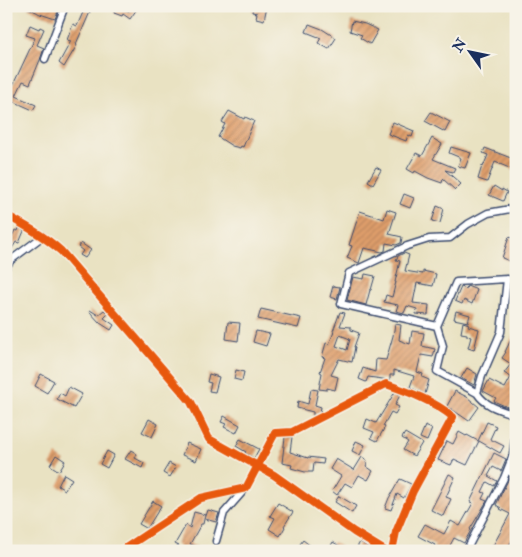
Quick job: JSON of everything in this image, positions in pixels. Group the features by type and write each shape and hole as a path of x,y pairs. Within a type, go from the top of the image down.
{"street":[{"path":"45,59 65,6"},
{"path":"437,326 341,304 349,273 407,246 429,239 450,238 468,224 488,213 516,208"},
{"path":"6,216 43,236 61,252 191,402 209,439 274,475 354,532 385,551"},
{"path":"6,267 11,260 43,236"},
{"path":"477,393 482,376 501,332 507,279"},
{"path":"516,281 507,279 456,282 437,326 443,346 437,371 477,393 486,404 516,415"},
{"path":"216,541 224,513 246,488 275,433 292,432 386,384 442,408 453,417 413,491 396,532 392,551"},
{"path":"466,551 508,470 513,455 516,429"},
{"path":"508,470 516,477"},
{"path":"121,551 201,498 246,488"},
{"path":"514,551 516,546"}],"building":[{"path":"25,6 60,6 55,19"},
{"path":"113,6 129,11 132,6 139,6 130,19 123,14 122,16 114,13 115,9"},
{"path":"253,6 267,6 264,20 256,18 257,13 252,12"},
{"path":"84,10 90,12 77,45 64,67 59,63 71,41 67,40 73,24 77,26"},
{"path":"352,21 378,30 370,44 360,38 362,35 350,31"},
{"path":"309,24 322,29 336,38 329,49 318,43 321,38 306,32"},
{"path":"30,25 44,29 37,45 44,48 30,84 23,81 16,96 36,105 33,110 6,98 6,81 13,85 35,38 26,35"},
{"path":"229,111 244,119 245,117 254,121 243,147 232,146 218,137 225,124 222,122"},
{"path":"431,112 450,122 445,132 425,121"},
{"path":"393,122 414,131 412,137 408,135 406,141 388,134"},
{"path":"432,138 442,144 433,159 455,168 453,172 445,170 461,184 455,190 443,179 442,183 407,169 416,153 422,156"},
{"path":"451,147 471,153 465,168 458,166 461,158 449,153"},
{"path":"485,148 516,160 514,170 495,162 487,182 478,179 488,155 483,153"},
{"path":"376,167 381,170 373,184 368,181"},
{"path":"494,186 507,192 503,201 489,195"},
{"path":"404,194 414,198 410,208 400,204"},
{"path":"437,206 444,209 440,223 432,221"},
{"path":"387,209 396,212 389,234 402,237 401,243 396,245 386,243 385,251 382,252 364,248 359,263 347,258 352,246 349,245 360,211 384,219"},
{"path":"19,228 24,231 19,243 16,242 6,258 6,239 10,241 15,230 18,231"},
{"path":"509,237 516,239 516,256 514,255 512,262 502,258"},
{"path":"81,243 91,250 85,258 80,255 83,251 78,247"},
{"path":"404,253 409,255 405,271 423,274 423,271 436,274 433,286 417,283 413,303 429,305 428,315 416,314 417,309 407,306 404,313 396,311 398,305 384,302 386,295 392,297 400,261 396,260 398,256"},
{"path":"365,274 375,276 366,305 347,300 353,277 364,279"},
{"path":"333,286 340,287 337,299 330,297"},
{"path":"467,286 477,290 472,304 464,300 462,304 455,301 461,287 466,289"},
{"path":"261,309 301,318 298,328 258,319"},
{"path":"90,310 98,315 104,310 108,314 104,318 114,325 111,330 100,323"},
{"path":"456,311 470,315 468,322 454,319"},
{"path":"340,312 345,313 340,326 351,327 351,330 359,333 354,347 352,362 339,359 331,375 338,377 335,390 319,389 322,373 320,372 325,358 322,357 326,343 329,344","holes":["340,335 350,339 347,350 336,346"]},
{"path":"228,322 240,323 238,341 226,339"},
{"path":"463,322 469,324 468,326 479,329 474,350 468,348 471,337 461,333"},
{"path":"395,324 401,325 399,340 410,344 412,331 424,333 422,346 435,349 433,357 421,355 417,372 423,374 422,377 429,380 425,394 410,387 414,376 394,370 394,375 390,375 390,380 368,377 366,382 359,379 363,368 375,372 376,359 386,360"},
{"path":"516,329 516,397 510,408 494,401 496,398 483,391 489,380 505,388 511,377 504,373 511,364 502,358"},
{"path":"256,331 270,334 266,346 253,342"},
{"path":"467,368 477,374 474,385 461,378"},
{"path":"236,370 244,372 242,381 234,379"},
{"path":"41,374 54,381 47,393 35,386"},
{"path":"209,374 219,377 215,392 209,391 211,383 207,382"},
{"path":"69,387 82,394 74,408 57,399 60,393 65,396"},
{"path":"311,389 318,390 315,405 321,407 320,412 313,416 313,412 297,408 298,401 308,404"},
{"path":"455,391 467,397 479,407 469,421 447,406"},
{"path":"395,392 400,395 395,405 399,407 395,414 391,412 377,441 371,438 374,432 364,428 367,419 376,423"},
{"path":"224,416 240,425 236,433 224,427 226,424 221,422"},
{"path":"149,419 158,424 152,437 142,432"},
{"path":"487,422 496,426 490,439 504,446 500,453 479,441 467,465 454,459 451,465 438,460 447,441 453,444 459,432 478,441"},
{"path":"425,426 432,429 427,441 420,438"},
{"path":"405,433 422,443 414,456 403,450 408,442 402,438"},
{"path":"285,437 292,437 290,452 308,458 324,459 323,464 314,463 313,472 305,472 291,468 292,465 282,463"},
{"path":"240,439 259,449 254,458 236,446"},
{"path":"356,441 365,445 360,455 352,451"},
{"path":"187,443 201,449 196,461 182,455"},
{"path":"131,450 137,454 135,458 144,463 142,468 125,459"},
{"path":"107,451 114,455 107,468 100,464"},
{"path":"494,453 506,459 501,471 493,467 488,476 497,481 494,486 487,482 482,492 485,493 482,499 487,501 464,543 454,538 447,551 432,551 435,545 418,536 425,524 444,534 451,521 460,526 473,503 470,502"},
{"path":"56,455 65,461 59,471 50,465"},
{"path":"362,457 367,460 366,466 373,471 368,480 359,475 352,487 345,483 337,495 332,491 341,476 330,469 336,459 354,470"},
{"path":"169,463 176,467 170,477 163,473"},
{"path":"64,474 72,479 65,490 58,486"},
{"path":"449,474 455,477 446,497 451,499 443,516 431,510"},
{"path":"509,478 516,482 516,537 514,537 506,551 490,551 510,514 496,505"},
{"path":"400,479 411,484 404,498 397,494 391,510 385,508 389,498"},
{"path":"339,496 356,506 352,513 335,502"},
{"path":"153,501 161,506 146,528 139,524"},
{"path":"278,503 293,512 280,536 269,529 275,518 270,516"},
{"path":"208,510 219,513 216,522 205,519"},
{"path":"194,512 205,515 203,524 201,524 190,544 206,551 177,551 179,546 175,544 186,525 190,528"},
{"path":"303,540 317,551 295,551"},
{"path":"333,542 347,551 328,551"},
{"path":"360,542 375,551 355,551"}],"cycle path":[{"path":"6,215 28,227 61,251 191,402 209,439 274,475 354,532 385,551"},
{"path":"121,551 201,498 246,488 275,433 292,432 386,384 430,402 453,417 413,491 396,532 392,551"}]}
